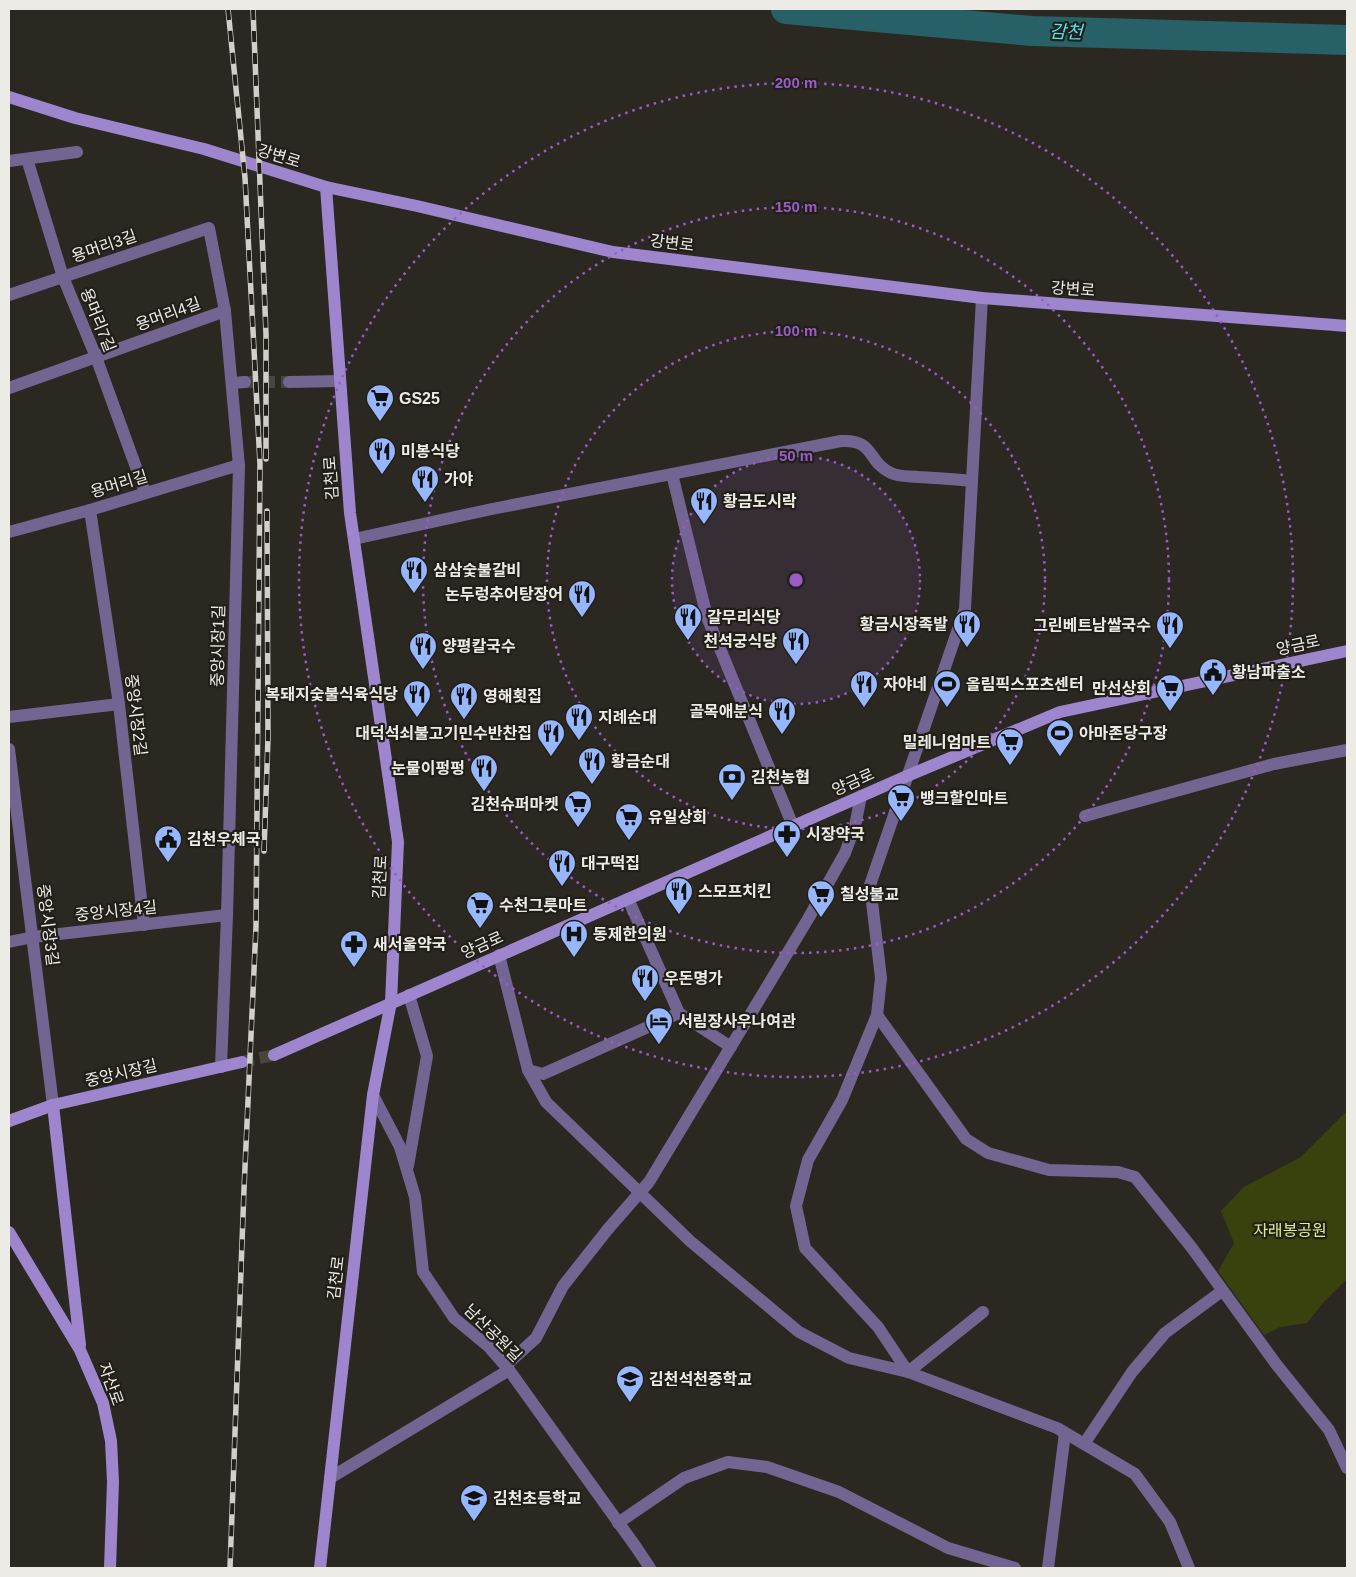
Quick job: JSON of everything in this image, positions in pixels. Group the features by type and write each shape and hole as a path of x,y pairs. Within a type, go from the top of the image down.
{"street":[{"name":"강변로","path":"9,97 75,118 204,149 326,188 417,206 613,252 982,298 1347,326"},
{"path":"9,161 77,152"},
{"name":"용머리7길","path":"26,159 63,277 96,357 145,492"},
{"name":"김천로","path":"320,1568 373,1095 391,1002 398,842 350,513 326,188"},
{"name":"용머리3길","path":"9,295 209,228"},
{"name":"중앙시장1길","path":"209,228 225,311 239,465 221,1067"},
{"path":"908,1372 878,1327 805,1248 796,1206 808,1160 842,1100 877,1015 880,978 870,885 965,609 982,298"},
{"name":"용머리4길","path":"9,388 225,311"},
{"path":"289,382 340,381"},
{"path":"232,383 245,382"},
{"path":"354,540 492,509 842,442 854,441 865,446 880,465 891,473 904,476 972,481"},
{"name":"용머리길","path":"9,532 90,510 239,465"},
{"path":"672,474 707,617 793,826"},
{"name":"중앙시장2길","path":"90,510 119,704 144,925"},
{"name":"양금로","path":"391,1002 907,776 1060,712 1347,651"},
{"path":"9,717 119,704"},
{"name":"중앙시장3길","path":"9,749 53,1105"},
{"path":"1085,816 1274,764 1347,750"},
{"path":"330,1478 507,1368 536,1338 563,1286 608,1229 649,1182 808,919 845,853 855,826 861,796"},
{"path":"628,898 679,1012 731,1047"},
{"name":"중앙시장4길","path":"9,942 33,937 227,915"},
{"path":"499,955 528,1070 546,1102 690,1241 800,1332 849,1358 908,1372 1057,1428 1135,1474 1170,1522 1189,1568"},
{"path":"408,1171 427,1056 409,995"},
{"path":"274,1055 391,1002"},
{"path":"528,1070 543,1074 679,1012"},
{"path":"877,1015 966,1139 988,1153 1049,1170 1118,1172 1135,1177 1192,1248 1276,1364 1330,1430 1347,1468"},
{"name":"중앙시장길","path":"9,1121 53,1105 242,1062"},
{"name":"남산공원길","path":"373,1095 400,1147 408,1171 415,1197 423,1272 454,1318 489,1347 507,1368 650,1568"},
{"path":"53,1105 80,1350"},
{"name":"자산로","path":"9,1232 80,1350 103,1402 111,1441 113,1482 110,1568"},
{"path":"1084,1444 1132,1372 1165,1332 1222,1291"},
{"path":"908,1372 983,1312"},
{"path":"1048,1568 1065,1433"},
{"path":"618,1523 684,1478 728,1462 748,1464 767,1467 839,1492 948,1548 1015,1568"}],"green space":[{"name":"자래봉공원","path":"1347,1111 1347,1279 1323,1303 1307,1323 1280,1327 1264,1335 1218,1271 1234,1243 1221,1211 1244,1187 1301,1157"}],"waterway":[{"name":"감천","path":"786,9 1032,31 1347,40"}],"tunnel":[{"path":"245,382 289,382"},
{"path":"242,1062 274,1055"}],"railway":[{"path":"228,9 245,178 260,464 256,926 230,1568"},
{"path":"253,9 266,334 266,459"},
{"path":"264,851 268,738 267,511"}],"place":[{"name":"GS25","path":"380,422"},
{"name":"미봉식당","path":"382,475"},
{"name":"가야","path":"425,503"},
{"name":"황금도시락","path":"704,525"},
{"name":"삼삼숯불갈비","path":"414,594"},
{"name":"논두렁추어탕장어","path":"582,618"},
{"name":"갈무리식당","path":"688,641"},
{"name":"황금시장족발","path":"967,648"},
{"name":"그린베트남쌀국수","path":"1170,649"},
{"name":"천석궁식당","path":"796,665"},
{"name":"양평칼국수","path":"423,670"},
{"name":"황남파출소","path":"1213,696"},
{"name":"자야네","path":"864,708"},
{"name":"올림픽스포츠센터","path":"947,708"},
{"name":"만선상회","path":"1170,712"},
{"name":"복돼지숯불식육식당","path":"417,718"},
{"name":"영해횟집","path":"464,720"},
{"name":"골목애분식","path":"782,735"},
{"name":"지례순대","path":"579,741"},
{"name":"대덕석쇠불고기민수반찬집","path":"551,757"},
{"name":"아마존당구장","path":"1060,757"},
{"name":"밀레니엄마트","path":"1010,766"},
{"name":"황금순대","path":"592,785"},
{"name":"눈물이펑펑","path":"484,792"},
{"name":"김천농협","path":"732,801"},
{"name":"뱅크할인마트","path":"901,822"},
{"name":"김천슈퍼마켓","path":"578,828"},
{"name":"유일상회","path":"629,841"},
{"name":"시장약국","path":"787,858"},
{"name":"김천우체국","path":"168,863"},
{"name":"대구떡집","path":"562,887"},
{"name":"스모프치킨","path":"679,915"},
{"name":"칠성불교","path":"821,918"},
{"name":"수천그릇마트","path":"480,929"},
{"name":"동제한의원","path":"574,958"},
{"name":"새서울약국","path":"354,968"},
{"name":"우돈명가","path":"645,1002"},
{"name":"서림장사우나여관","path":"659,1045"},
{"name":"김천석천중학교","path":"630,1403"},
{"name":"김천초등학교","path":"474,1522"}]}
